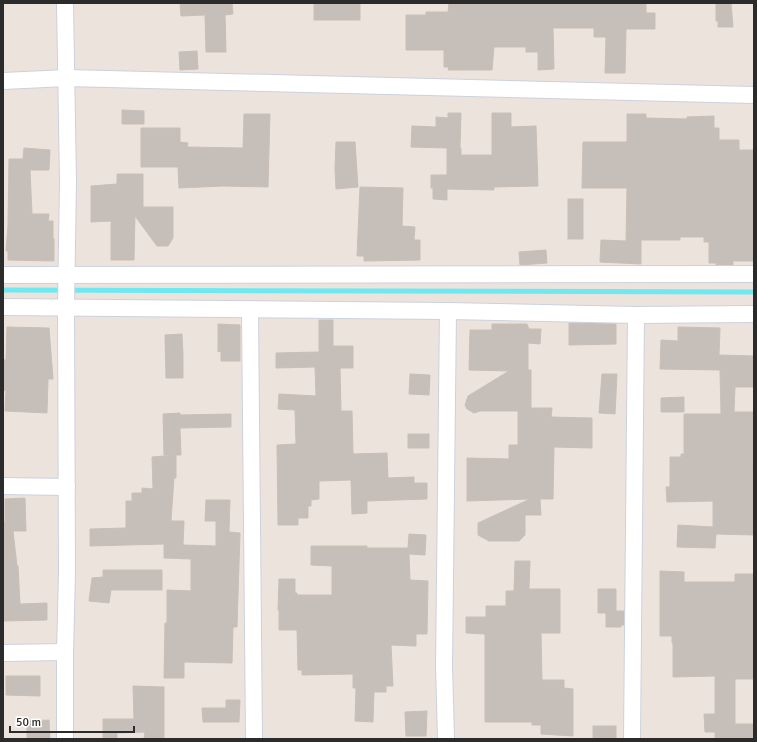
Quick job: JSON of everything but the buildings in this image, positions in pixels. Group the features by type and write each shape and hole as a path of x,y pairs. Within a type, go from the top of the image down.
{"street":[{"path":"65,3 68,180 66,291 65,739"},
{"path":"3,81 67,78 754,95"},
{"path":"3,307 66,291 754,274"},
{"path":"3,275 66,291 250,310 448,311 636,315 754,314"},
{"path":"250,310 254,739"},
{"path":"446,739 444,666 448,311"},
{"path":"632,739 636,315"},
{"path":"3,486 66,487"},
{"path":"3,653 65,652"}],"waterway":[{"path":"3,290 754,292"}]}
